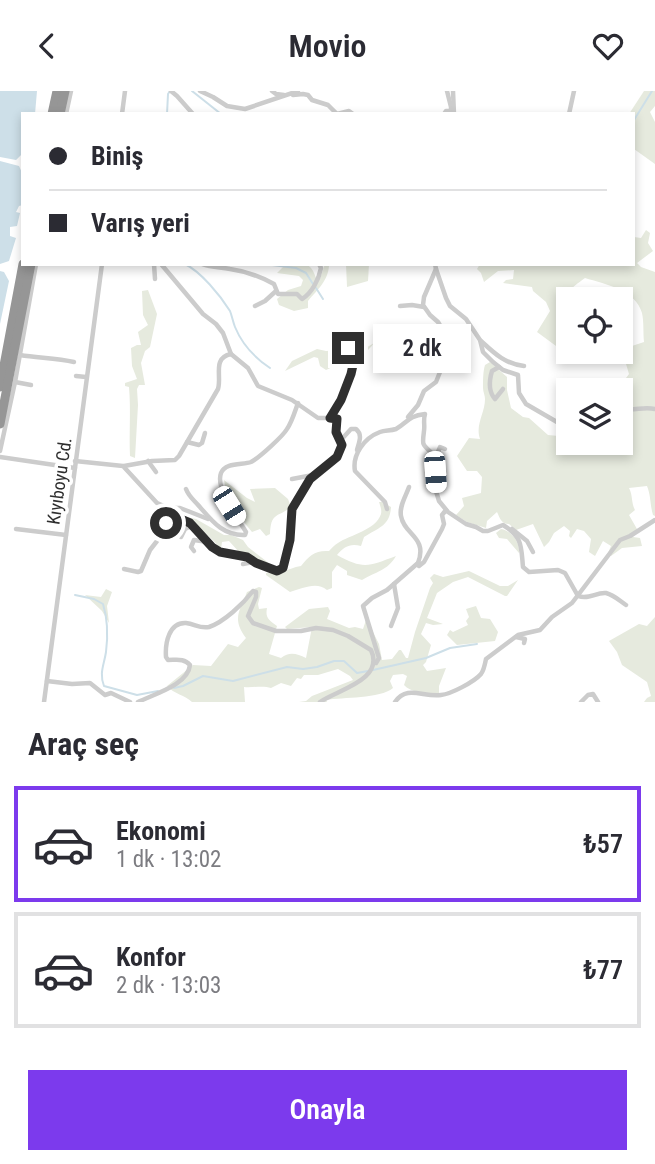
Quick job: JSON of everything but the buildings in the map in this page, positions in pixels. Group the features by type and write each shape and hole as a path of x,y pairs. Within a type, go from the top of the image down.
{"highway":[{"path":"52,112 57,91"},
{"path":"60,112 65,91"},
{"path":"0,387 23,266"},
{"path":"0,424 31,266"}],"street":[{"path":"66,112 71,91"},
{"path":"122,112 125,91"},
{"path":"171,91 191,112"},
{"path":"200,91 227,106 245,109 298,91"},
{"path":"272,91 276,95 308,95 335,112"},
{"path":"447,91 450,112"},
{"path":"450,112 453,91"},
{"path":"569,112 574,91"},
{"path":"36,266 0,454 75,468"},
{"name":"Kıyıboyu Cd.","path":"44,702 102,266"},
{"path":"154,266 155,279"},
{"path":"123,466 157,503 190,523 220,552 239,555 277,571 283,568 290,540 292,509 310,479 337,457 342,445 336,432 337,419 318,418 280,394 258,386 248,368 231,354 223,333 216,324 203,314 163,266"},
{"path":"207,266 255,275 274,284 278,294 297,294 302,299 320,276 320,266"},
{"path":"356,455 363,443 370,438 399,427 418,405 424,391 436,381 448,352 444,331 425,307 424,297 435,267"},
{"path":"435,267 450,306 466,319 480,340 505,362 524,366"},
{"path":"255,306 276,291"},
{"path":"400,306 425,307"},
{"path":"480,340 483,352 499,367 518,375 519,393 526,404 556,421"},
{"path":"330,418 345,389 355,356 348,348 333,348"},
{"path":"75,461 123,466 148,461 175,460 218,389 221,359 231,354"},
{"path":"20,355 46,356 74,362"},
{"path":"499,367 492,371 489,386 495,399 503,390"},
{"path":"76,376 86,377"},
{"path":"15,382 31,385"},
{"path":"186,489 216,525 241,536 246,534 247,531 229,506 222,487 221,473 223,469 236,464 250,462 268,449 287,429 298,404"},
{"path":"633,410 644,407 655,409"},
{"path":"405,420 425,414 421,439 423,446 434,455 436,491 446,510 482,531 503,525 523,537 533,552"},
{"path":"340,440 351,429 360,433 355,471 385,502 387,509"},
{"path":"187,442 199,445 205,433"},
{"path":"434,459 440,447 445,449"},
{"path":"148,461 156,472"},
{"path":"292,479 314,475"},
{"path":"373,662 376,663 379,658 363,606 387,590 418,563 421,555 419,544 401,515 409,488"},
{"path":"168,508 180,508 209,519"},
{"path":"418,563 419,566 424,562 431,550 444,524 442,515 446,510"},
{"path":"124,569 142,571 162,527 166,523 183,520"},
{"path":"395,702 403,694 413,692 439,696 449,694 473,681 483,671 486,659 523,633 540,630 552,617 572,603 620,540 655,520"},
{"path":"181,537 185,529 196,528"},
{"path":"508,528 522,547 523,567 529,572 558,570 565,573 578,596 587,598 606,593 626,605"},
{"path":"16,529 66,535"},
{"path":"194,551 191,547 194,540 209,542"},
{"path":"243,564 254,562"},
{"path":"391,626 398,608 394,583"},
{"path":"138,702 169,688 189,671 190,665 187,661 168,660 166,657 169,632 173,628 185,623 204,628 212,626 237,608 253,591 256,592 256,597 248,616 253,623 276,631 316,628 333,630 371,650 374,656 367,675 361,681 320,702"},
{"path":"516,637 524,639 524,643"},
{"path":"47,681 90,683 105,695 111,694 130,702"},
{"path":"581,702 593,694 598,702"}],"shaded area":[{"path":"0,91 37,91 35,112 21,112 21,155 16,160 0,157"},
{"path":"644,91 655,91 655,106 650,112 655,122 655,164 635,150 635,112 630,112"},
{"path":"0,161 19,166 21,206 16,212 20,213 17,226 10,227 10,236 16,238 9,261 0,264"},
{"path":"646,230 650,233 648,243 653,251 637,263 655,272 655,516 647,486 629,488 635,510 629,515 637,529 633,537 640,538 642,546 622,548 611,556 608,553 611,546 603,541 595,556 589,552 591,539 584,531 577,529 571,538 570,531 564,526 554,533 544,547 533,524 516,530 502,522 497,512 487,521 486,528 467,522 456,515 464,506 462,498 481,493 482,477 477,471 467,471 457,456 469,438 480,439 479,429 485,399 485,365 490,362 507,377 511,408 529,418 548,435 556,436 556,455 633,455 633,378 626,378 629,374 626,364 633,364 633,346 644,342 642,313 633,299 633,287 613,287 585,278 574,287 556,287 556,346 537,332 550,311 546,302 532,287 503,283 513,279 514,270 498,271 484,282 477,269 479,266 635,266 635,237 641,238"},
{"path":"284,266 308,266 316,278 320,279 324,266 329,266 325,280 308,301 308,308 294,311 279,305 277,299 288,290 301,286 303,280 299,276 277,273"},
{"path":"346,266 369,266 368,281 347,287"},
{"path":"0,271 4,272 9,281 0,324"},
{"path":"148,290 157,314 150,347 145,351 141,363 145,385 139,385 137,389 135,458 130,456 129,387 125,386 125,383 137,379 132,366 131,348 141,345 138,332 148,325 143,315 142,291"},
{"path":"374,343 358,358 326,370 320,366 318,358 314,357 285,371 292,361 317,349 350,353 361,351"},
{"path":"224,480 255,502 250,489 275,488 288,499 291,507 273,519 270,534 266,536 260,529 252,532 231,502"},
{"path":"379,502 391,507 386,522 364,537 361,546 348,546 337,555 360,565 396,556 385,568 362,580 347,575 347,571 337,565 332,572 332,588 327,590 314,586 290,592 266,575 301,566 313,554 329,551 368,528 381,514"},
{"path":"187,517 196,519 224,535 243,540 270,564 239,552 229,541 222,542 221,549"},
{"path":"501,529 514,538 519,553 507,539 499,538 496,533"},
{"path":"469,571 500,586 508,586 518,580 507,596 468,577 453,582 437,593 427,618 443,624 426,623 421,634 431,645 423,665 427,671 446,668 439,693 411,690 404,685 407,676 403,674 393,675 390,681 393,688 387,692 326,700 327,702 299,702 353,680 338,669 318,675 304,675 301,679 297,678 291,686 281,683 271,688 244,687 245,702 192,702 167,686 193,665 211,666 228,644 238,647 246,638 239,626 239,610 247,592 259,587 262,588 259,609 267,608 268,619 277,626 269,654 281,658 294,654 306,658 312,627 285,627 309,609 328,607 330,611 327,619 349,628 363,629 366,620 362,609 365,608 379,644 382,660 392,659 399,650 408,658 433,583 430,578 434,574 443,577"},
{"path":"106,589 112,592 107,606 109,623 102,611 85,595 101,597"},
{"path":"476,606 481,618 490,619 498,632 495,641 457,645 447,635 450,630 453,632 468,625 466,609"},
{"path":"655,617 655,702 644,702 651,696 647,682 622,665 609,641 639,624 647,626"}],"waterway":[{"path":"167,112 170,91"},
{"path":"192,91 218,112"},
{"path":"635,118 652,91"},
{"path":"188,266 216,291 230,311 245,345 270,368"},
{"path":"280,266 296,268 306,273 313,284"},
{"path":"316,288 323,299"},
{"path":"75,595 103,604 107,634 102,673 104,686 137,695 158,691"},
{"path":"373,670 426,658 450,648 477,644"},
{"path":"174,688 203,676 233,681 287,667 303,669 334,661 344,661 357,673 368,671"}],"route":[{"path":"166,523 183,520 190,523 220,552 247,557 277,571 283,568 290,540 292,509 310,479 337,457 342,445 335,428 337,419 330,418 341,400 351,374 355,356 348,348"}]}
